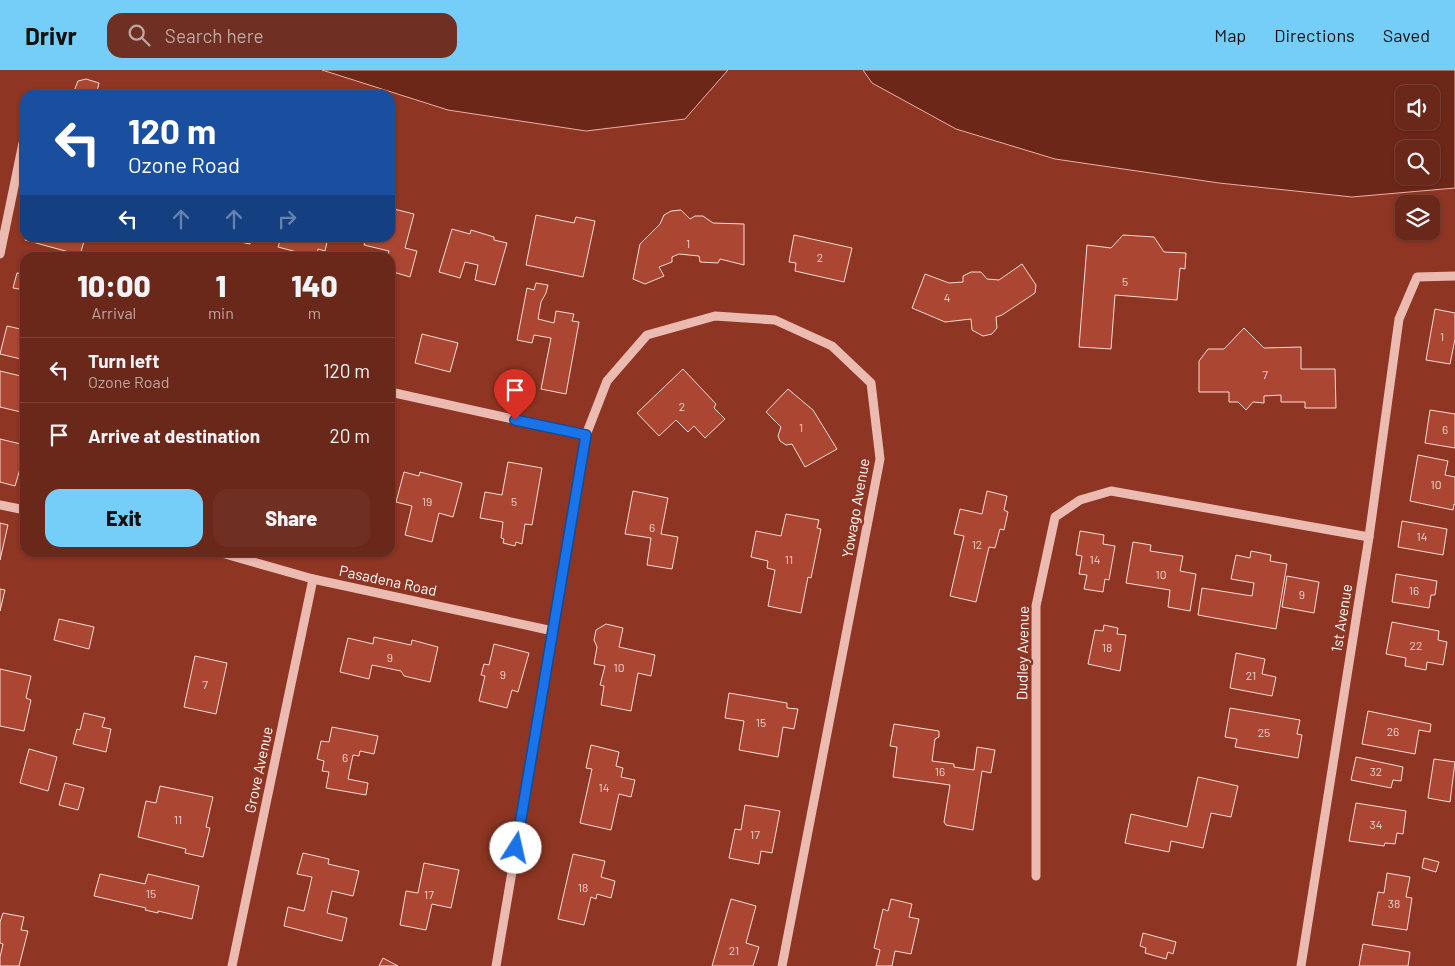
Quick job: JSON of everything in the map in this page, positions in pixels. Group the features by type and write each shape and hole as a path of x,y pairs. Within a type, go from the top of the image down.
{"street":[{"path":"0,254 20,157"},
{"name":"1st Avenue","path":"1301,966 1369,537 1399,319 1417,277 1455,276"},
{"name":"Yowago Avenue","path":"496,966 586,435 607,381 647,335 715,316 775,320 832,346 870,383 880,459 782,966"},
{"path":"395,393 586,435"},
{"name":"Dudley Avenue","path":"1036,876 1036,606 1056,517 1080,500 1111,491 1369,537"},
{"path":"0,505 20,509"},
{"name":"Pasadena Road","path":"245,557 313,579 553,631"},
{"name":"Grove Avenue","path":"232,966 313,579"}],"shaded area":[{"path":"322,70 728,70 685,119 586,131 448,110 395,93 395,90 385,90"},
{"path":"863,70 1455,70 1455,188 1352,197 1219,183 1055,159 956,129 872,83"}],"building":[{"path":"86,79 99,83 97,90 74,90 78,81"},
{"path":"395,209 414,214 405,248 417,251 410,277 395,272 395,252 364,245 365,242 395,242"},
{"path":"681,210 690,219 695,216 703,216 713,223 744,224 744,265 720,259 718,263 700,262 699,256 679,254 672,257 672,262 659,267 664,276 645,284 633,279 640,244 660,224 664,215 671,211"},
{"path":"536,215 574,223 576,217 595,221 583,277 526,265"},
{"path":"452,229 470,234 471,230 494,237 494,240 507,243 495,285 475,280 478,265 465,262 460,278 439,272"},
{"path":"794,235 852,248 844,282 795,271 796,263 789,262"},
{"path":"1123,235 1154,237 1164,252 1186,253 1185,269 1180,268 1177,300 1115,295 1111,349 1079,347 1087,245 1111,248"},
{"path":"32,242 84,242 81,252 69,252"},
{"path":"280,242 327,242 325,251 318,249 317,252 297,252 278,247"},
{"path":"1022,264 1036,285 1035,293 996,317 997,328 992,334 983,336 972,330 971,319 945,322 912,308 925,274 949,283 963,282 963,276 971,272 981,272 987,279 999,280"},
{"path":"17,273 20,273 20,289 13,288"},
{"path":"536,283 548,285 541,302 538,319 554,323 556,311 574,314 572,321 579,322 566,394 541,389 551,338 534,335 532,343 517,340 527,288 534,290"},
{"path":"1435,309 1455,313 1455,339 1450,364 1426,360"},
{"path":"7,326 20,329 20,359 0,354"},
{"path":"1244,328 1264,348 1301,347 1301,369 1335,369 1336,408 1305,408 1305,402 1281,402 1281,395 1264,396 1264,403 1253,402 1246,410 1238,402 1229,402 1229,392 1199,392 1199,361 1208,349 1224,349"},
{"path":"422,334 458,343 450,372 415,363"},
{"path":"683,369 716,404 714,408 725,419 705,438 694,426 688,432 676,420 659,436 637,413"},
{"path":"0,371 20,376 20,412 0,407"},
{"path":"788,389 813,410 837,449 805,467 792,444 786,445 780,441 778,436 781,427 766,412"},
{"path":"1430,410 1455,414 1455,448 1425,443"},
{"path":"0,439 20,444 20,469 15,486 0,482"},
{"path":"1418,455 1448,461 1445,475 1455,477 1455,505 1453,510 1410,501"},
{"path":"508,462 542,468 532,525 525,524 522,544 516,542 515,546 503,543 504,539 501,538 503,522 480,518 485,492 502,495"},
{"path":"404,472 419,476 420,472 462,483 453,517 439,513 432,542 405,535 412,506 396,502"},
{"path":"633,491 668,498 661,534 678,537 672,569 647,565 651,538 625,534"},
{"path":"987,491 1007,496 1004,510 1008,512 1004,530 1000,529 995,548 989,547 976,602 950,596 964,536 954,534 960,509 982,514"},
{"path":"786,514 819,520 817,528 821,529 811,578 808,577 801,613 768,606 775,570 767,568 768,561 751,557 756,531 781,536"},
{"path":"1402,521 1447,529 1443,555 1398,547"},
{"path":"0,523 8,525 0,560"},
{"path":"1080,531 1104,535 1103,544 1115,546 1109,580 1105,579 1103,592 1084,589 1087,575 1079,574 1082,556 1076,555"},
{"path":"1133,542 1151,545 1150,551 1183,556 1180,571 1196,574 1190,611 1168,607 1170,590 1126,583"},
{"path":"1251,551 1271,555 1270,561 1287,564 1276,629 1198,615 1202,588 1252,596 1254,583 1231,579 1236,555 1250,558"},
{"path":"1396,574 1437,581 1435,595 1431,595 1429,608 1392,602"},
{"path":"1287,576 1319,582 1314,613 1282,607"},
{"path":"0,589 5,590 0,611"},
{"path":"59,619 94,627 89,649 54,640"},
{"path":"1392,622 1439,631 1438,640 1447,642 1443,665 1427,662 1426,670 1405,666 1406,658 1386,654"},
{"path":"606,624 623,628 619,647 655,655 651,676 638,673 631,711 601,705 604,686 600,685 605,666 594,664 597,647 594,640 596,630"},
{"path":"1104,625 1118,628 1117,634 1126,635 1120,671 1088,664 1095,630 1103,631"},
{"path":"374,637 411,645 412,640 438,647 430,682 404,676 401,671 372,665 369,679 340,672 348,638 373,644"},
{"path":"494,644 529,653 518,692 512,690 507,708 479,701 485,676 481,675 484,664 489,665"},
{"path":"1236,653 1265,659 1262,674 1276,677 1272,696 1230,688"},
{"path":"195,656 227,663 216,714 184,707"},
{"path":"0,669 31,676 26,698 31,700 24,731 0,726"},
{"path":"729,693 787,703 787,708 798,709 794,729 783,727 778,757 739,750 744,721 725,718"},
{"path":"1230,708 1300,720 1297,734 1302,735 1298,758 1235,747 1237,739 1225,737"},
{"path":"1368,711 1431,724 1430,732 1419,730 1415,754 1362,744"},
{"path":"84,713 105,718 102,727 111,729 106,752 73,744 77,729 80,730"},
{"path":"894,724 939,731 939,737 935,739 932,761 954,764 954,767 974,770 977,747 995,750 991,773 982,771 973,830 946,825 944,822 950,785 893,777 897,747 890,746"},
{"path":"332,727 378,736 374,754 360,751 359,756 353,755 348,779 368,783 366,795 326,788 329,772 322,771 324,761 317,759 321,741 329,742"},
{"path":"591,745 619,752 616,766 623,768 621,777 635,780 631,797 619,794 611,830 580,823 592,769 586,768"},
{"path":"29,749 57,757 48,791 20,783"},
{"path":"1356,757 1403,767 1401,781 1393,780 1391,788 1351,780"},
{"path":"1434,759 1455,762 1450,802 1428,798"},
{"path":"1198,777 1238,786 1231,817 1211,813 1203,848 1171,841 1169,852 1125,843 1131,814 1187,827"},
{"path":"65,783 84,788 78,810 59,805"},
{"path":"160,786 213,797 206,827 210,828 203,857 185,853 186,849 138,837 146,801 156,803"},
{"path":"1356,803 1406,811 1403,834 1397,833 1395,844 1385,843 1384,846 1349,841"},
{"path":"745,805 780,811 772,853 761,851 759,864 729,858 735,829 741,830"},
{"path":"303,853 329,859 328,864 359,871 353,896 332,891 327,913 347,918 342,941 284,926 288,907 304,911 312,877 297,874"},
{"path":"573,854 605,861 601,877 615,881 611,898 597,894 596,899 591,897 584,925 558,919"},
{"path":"1424,858 1439,862 1436,872 1422,868"},
{"path":"424,863 459,870 451,908 432,904 426,930 400,925 406,891 418,893"},
{"path":"1387,873 1410,877 1406,897 1412,898 1407,930 1372,925 1378,892 1384,893"},
{"path":"100,874 145,884 148,874 199,886 192,919 145,910 146,908 94,896"},
{"path":"731,899 756,906 746,943 759,947 753,966 712,966"},
{"path":"891,899 912,904 909,917 919,919 911,954 895,951 892,966 876,966 880,950 874,948 883,909 888,911"},
{"path":"3,913 24,917 21,930 28,931 19,966 0,966 3,944 0,943 0,922"},
{"path":"1143,933 1176,942 1173,954 1168,952 1166,959 1145,953 1146,948 1140,946"},
{"path":"1363,944 1410,952 1408,966 1359,966"},
{"path":"383,958 398,966 379,966"}],"route":[{"path":"515,420 586,435 516,848"}]}
